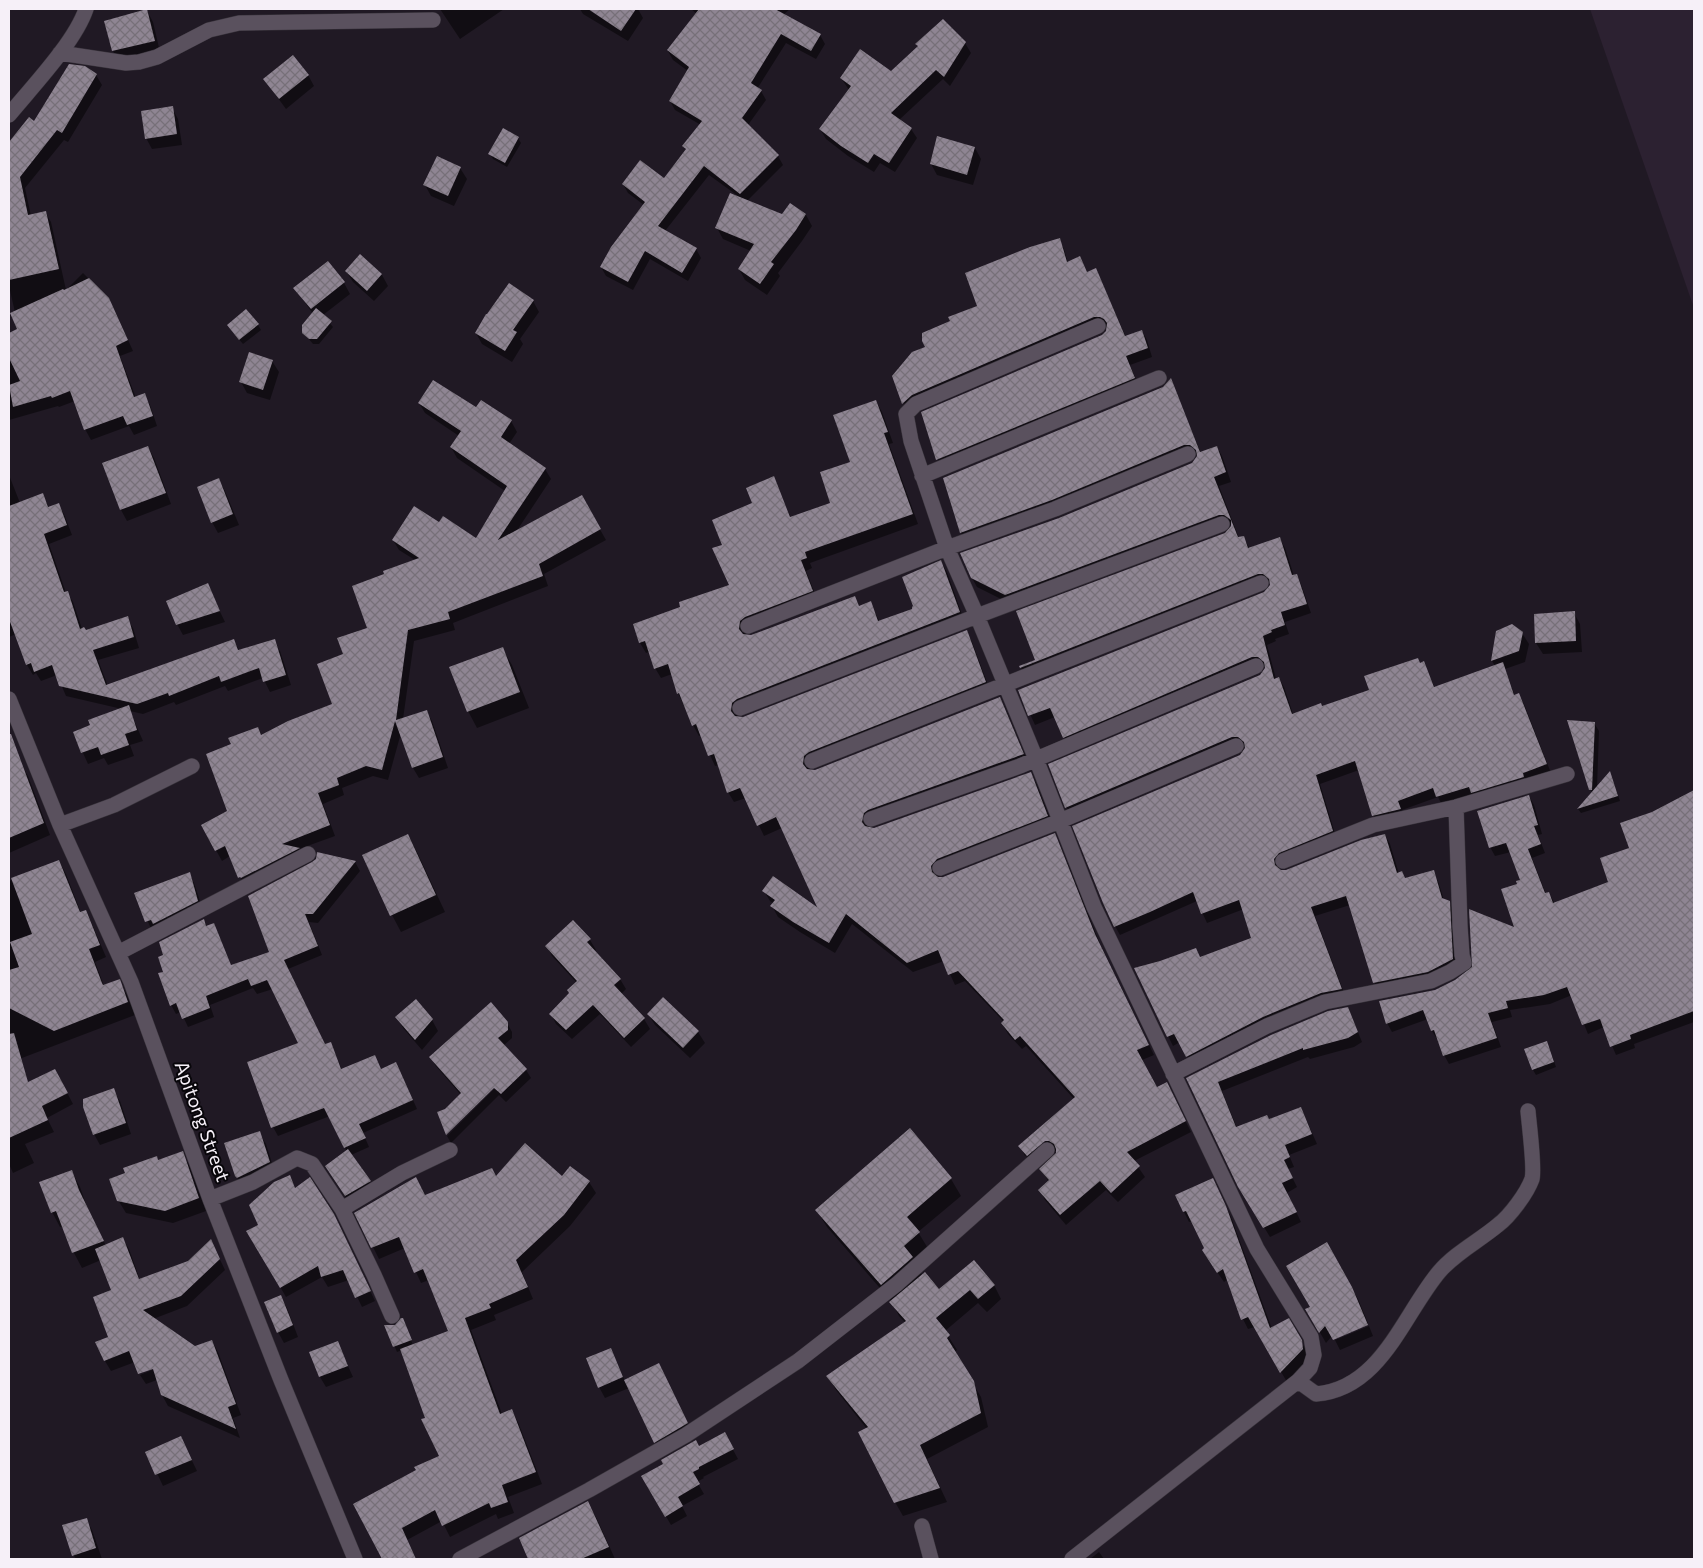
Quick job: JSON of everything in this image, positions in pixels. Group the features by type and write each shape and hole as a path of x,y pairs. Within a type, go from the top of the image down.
{"street":[{"path":"9,115 60,52 83,18 86,9"},
{"path":"60,52 126,63 139,62 157,57 209,30 239,23 433,20"},
{"path":"1072,1559 1298,1380 1310,1368 1314,1355 1311,1338 1257,1249 1094,906 1036,759 947,548 911,441 906,414 916,404 1098,326"},
{"path":"922,476 1159,378"},
{"path":"748,626 947,548 1055,509 1188,454"},
{"path":"740,708 1222,524"},
{"path":"812,761 1261,583"},
{"path":"871,819 1036,759 1256,666"},
{"name":"Apitong Street","path":"9,699 60,826 131,982 210,1199 281,1380 355,1559"},
{"path":"940,868 1060,821 1236,746"},
{"path":"60,826 114,805 192,766"},
{"path":"1283,860 1373,825 1456,807 1567,774"},
{"path":"1173,1074 1267,1026 1325,1002 1431,981 1464,963 1460,926 1456,807"},
{"path":"118,952 308,854"},
{"path":"1298,1380 1316,1394 1327,1393 1357,1379 1392,1345 1410,1313 1439,1271 1500,1224 1522,1197 1532,1178 1528,1111"},
{"path":"342,1209 402,1173 450,1150"},
{"path":"460,1559 589,1490 686,1435 798,1361 897,1284 1047,1150"},
{"path":"210,1199 253,1182 297,1158 312,1164 342,1209 392,1316"},
{"path":"922,1526 931,1559"}],"shaded area":[{"path":"1590,9 1694,9 1694,308"}],"building":[{"path":"147,9 155,41 112,51 104,21"},
{"path":"588,9 636,9 621,31"},
{"path":"699,9 775,9 821,34 811,51 781,34 751,83 762,90 742,118 779,155 740,194 704,166 658,226 697,248 682,273 645,251 628,282 600,267 611,247 645,202 622,184 640,160 664,178 686,149 682,146 702,121 669,101 689,67 667,50"},
{"path":"943,19 966,42 944,77 936,70 891,113 912,128 889,163 874,154 868,163 819,129 851,86 840,78 860,49 891,71 918,46 915,44"},
{"path":"293,55 309,75 279,99 263,79"},
{"path":"69,64 85,66 97,74 62,133 57,130 20,177 28,215 46,211 59,269 9,280 9,142 29,117 34,121"},
{"path":"173,106 177,134 145,139 141,111"},
{"path":"503,128 519,137 505,163 488,154"},
{"path":"937,136 975,147 967,175 930,164"},
{"path":"437,156 461,167 448,196 423,185"},
{"path":"730,193 782,214 790,203 806,214 771,262 774,264 760,284 738,269 754,244 715,228"},
{"path":"1060,238 1067,262 1080,256 1087,272 1096,268 1125,336 1142,330 1148,348 1126,356 1135,378 936,460 921,412 1102,335 1106,331 1107,323 1104,319 1094,317 912,395 902,404 892,376 912,352 925,347 922,341 922,333 950,321 948,317 977,306 965,273 1030,247"},
{"path":"360,254 382,274 367,291 345,271"},
{"path":"328,261 345,282 311,309 293,288"},
{"path":"89,278 109,298 128,340 116,346 134,397 145,393 153,416 127,425 123,416 84,430 70,391 52,398 51,396 13,407 9,385 20,381 9,358 9,333 17,329 10,313"},
{"path":"509,283 534,300 513,330 517,332 505,351 475,333 486,314"},
{"path":"316,308 332,321 317,339 309,339 302,333 302,325"},
{"path":"246,309 259,324 239,340 227,325"},
{"path":"249,352 273,360 263,390 239,382"},
{"path":"1171,378 1200,452 1217,446 1226,472 1214,477 1238,537 1244,536 1248,548 1280,537 1292,575 1297,574 1307,604 1281,612 1285,625 1271,630 1272,632 1263,636 1274,679 1279,677 1292,714 1321,703 1322,706 1369,690 1364,676 1418,658 1420,663 1424,661 1434,687 1503,662 1514,695 1519,693 1547,764 1523,773 1524,777 1471,793 1469,787 1436,797 1433,788 1398,801 1401,809 1372,816 1355,761 1316,775 1333,831 1279,853 1274,859 1275,865 1281,870 1286,870 1361,840 1385,834 1397,873 1402,871 1405,878 1434,870 1442,898 1450,901 1453,959 1428,972 1373,983 1346,896 1311,907 1342,989 1321,993 1263,1017 1186,1057 1174,1034 1167,1037 1134,968 1196,948 1200,957 1251,938 1239,900 1201,914 1193,892 1114,927 1072,826 1240,755 1245,748 1244,742 1238,737 1232,737 1065,808 1048,764 1260,675 1265,668 1264,662 1258,657 1252,657 1063,738 1050,708 1028,716 1018,690 1264,592 1270,585 1269,579 1263,574 1258,574 1020,668 1019,666 1035,660 1016,611 1225,533 1231,526 1231,520 1224,515 1219,515 1005,595 971,578 960,553 1059,518 1192,463 1197,456 1196,450 1190,445 1184,445 1052,500 960,533 943,478 1163,387"},
{"path":"433,380 476,407 481,400 512,420 501,437 546,468 498,540 582,495 601,529 539,564 543,576 448,612 450,619 408,630 396,720 427,710 443,757 412,768 395,721 382,770 366,766 337,778 339,785 318,793 330,825 282,844 300,848 238,878 225,846 215,851 201,825 227,811 206,754 231,744 228,738 258,727 261,735 288,721 332,704 317,664 343,654 337,638 367,628 352,586 384,574 383,571 419,558 392,540 414,506 439,522 443,516 476,538 507,486 450,447 461,431 418,403"},
{"path":"876,400 888,432 884,433 913,514 805,552 807,558 801,560 813,591 745,617 740,621 739,629 743,634 751,635 855,596 859,606 871,601 878,621 912,609 913,606 902,577 941,560 960,612 737,699 732,703 731,711 735,716 743,717 967,630 986,682 809,752 804,756 803,764 807,769 815,770 1000,697 1024,754 868,810 864,813 862,822 865,826 874,828 1031,772 1048,816 937,859 931,866 932,872 938,877 943,877 1055,833 1095,934 1149,1045 1137,1050 1157,1087 1167,1082 1186,1121 1127,1152 1140,1166 1111,1193 1100,1181 1060,1215 1038,1190 1049,1180 1039,1169 1056,1153 1054,1144 1045,1141 1027,1156 1018,1146 1075,1097 1020,1036 1015,1040 1001,1023 1004,1020 958,971 948,975 938,950 907,963 846,914 829,943 770,906 775,900 762,891 773,876 817,907 776,817 757,826 740,788 727,793 714,754 708,756 696,724 692,726 679,693 677,694 668,664 654,669 645,641 639,643 633,624 680,607 679,602 729,585 712,548 722,545 712,520 752,503 746,488 774,476 790,517 830,503 820,472 850,462 833,415"},
{"path":"148,446 166,493 120,510 102,463"},
{"path":"219,478 233,514 211,523 197,487"},
{"path":"43,493 48,507 59,503 67,525 44,534 64,592 68,591 80,629 84,627 86,630 128,616 134,637 93,650 106,685 234,639 238,650 275,639 286,675 263,682 259,668 221,682 219,676 169,696 168,693 137,704 59,686 52,665 34,672 31,663 26,665 9,619 9,506"},
{"path":"208,583 220,611 176,625 166,601"},
{"path":"1575,611 1576,641 1535,643 1534,614"},
{"path":"1512,624 1523,632 1519,651 1491,661 1496,631"},
{"path":"503,647 520,692 467,712 449,667"},
{"path":"129,705 137,730 125,734 129,745 101,755 98,747 81,753 73,732 90,725 88,720"},
{"path":"1567,720 1595,722 1592,790 1589,790"},
{"path":"9,734 11,734 44,823 9,838"},
{"path":"1610,771 1618,796 1577,809"},
{"path":"1694,790 1694,1011 1630,1035 1631,1039 1610,1047 1600,1019 1582,1025 1567,987 1544,995 1506,1001 1508,1008 1488,1013 1497,1038 1443,1056 1434,1030 1431,1031 1423,1010 1386,1024 1379,1001 1435,990 1455,980 1472,967 1469,909 1514,927 1501,889 1517,884 1516,881 1520,880 1506,843 1489,848 1477,811 1529,795 1538,825 1534,826 1541,844 1528,849 1545,893 1549,892 1553,903 1608,882 1600,858 1629,848 1620,823 1652,812"},
{"path":"408,834 436,895 390,916 362,855"},
{"path":"317,852 356,861 313,914 305,914 318,946 284,960 325,1044 331,1042 341,1069 375,1055 381,1069 396,1062 413,1100 359,1124 366,1138 344,1148 324,1108 271,1128 247,1062 298,1043 267,980 251,986 248,979 206,996 210,1008 182,1019 176,1003 170,1006 158,973 163,972 158,957 163,955 159,942 204,919 206,926 214,923 231,965 269,952 248,896 312,862 316,859"},
{"path":"59,860 80,912 86,910 100,945 89,949 102,983 103,985 120,979 128,1002 54,1031 9,1008 9,970 19,967 10,942 32,934 11,878"},
{"path":"190,872 198,901 153,924 151,920 145,922 134,893"},
{"path":"573,920 591,939 587,942 621,979 614,985 645,1018 624,1038 593,1005 566,1030 549,1014 569,993 567,990 577,981 545,946"},
{"path":"663,997 699,1031 683,1048 647,1014"},
{"path":"416,999 433,1019 415,1040 395,1017"},
{"path":"491,1002 508,1022 508,1030 498,1038 527,1069 501,1094 494,1088 446,1135 437,1112 445,1109 461,1093 429,1057"},
{"path":"1348,1007 1358,1032 1348,1038 1303,1050 1303,1048 1218,1082 1236,1127 1267,1115 1269,1119 1301,1107 1312,1134 1285,1145 1290,1157 1284,1160 1293,1178 1282,1183 1297,1212 1263,1228 1238,1187 1186,1078 1271,1035 1328,1011"},
{"path":"14,1033 28,1082 55,1069 68,1093 42,1106 48,1120 9,1138 9,1034"},
{"path":"1547,1041 1554,1062 1532,1070 1524,1049"},
{"path":"114,1088 126,1123 93,1135 83,1107 83,1099"},
{"path":"910,1128 952,1178 907,1217 920,1232 904,1246 913,1257 881,1285 815,1210"},
{"path":"260,1131 270,1162 237,1178 224,1143"},
{"path":"525,1143 562,1176 570,1166 590,1181 564,1215 516,1260 528,1287 489,1304 491,1308 465,1318 500,1414 512,1409 536,1472 502,1485 508,1502 491,1508 489,1503 442,1526 435,1510 402,1528 416,1559 382,1559 353,1504 416,1470 414,1467 439,1456 421,1419 425,1418 400,1349 448,1331 423,1269 414,1273 399,1237 371,1248 354,1213 416,1177 425,1195 492,1168 496,1176"},
{"path":"348,1149 371,1181 345,1196 325,1166"},
{"path":"183,1151 199,1198 165,1211 117,1201 109,1179 125,1173 123,1168 157,1156 158,1160"},
{"path":"72,1170 79,1190 104,1241 72,1253 56,1211 51,1213 39,1182"},
{"path":"290,1175 295,1188 310,1177 334,1214 371,1291 355,1298 343,1270 321,1277 318,1266 280,1288 246,1231 258,1225 249,1205 274,1182"},
{"path":"1213,1178 1226,1206 1270,1328 1289,1318 1302,1340 1303,1349 1280,1373 1248,1317 1241,1320 1223,1269 1217,1273 1202,1250 1204,1248 1186,1211 1183,1212 1175,1195"},
{"path":"123,1237 139,1279 188,1261 211,1239 220,1259 181,1296 143,1310 195,1346 212,1340 236,1404 228,1407 236,1429 161,1395 153,1369 138,1374 129,1351 104,1361 95,1342 108,1337 93,1297 111,1290 95,1249"},
{"path":"1327,1242 1352,1287 1368,1325 1333,1340 1325,1326 1319,1333 1305,1309 1310,1307 1286,1266"},
{"path":"974,1260 995,1285 978,1299 970,1290 936,1318 950,1335 947,1338 974,1381 981,1413 920,1445 940,1488 894,1503 858,1432 868,1427 826,1376 906,1321 889,1302 925,1272 939,1289"},
{"path":"281,1295 293,1325 277,1333 264,1302"},
{"path":"403,1318 412,1340 393,1347 384,1325 395,1325"},
{"path":"338,1341 348,1366 319,1377 309,1352"},
{"path":"611,1348 623,1377 598,1388 586,1358"},
{"path":"659,1363 688,1423 654,1443 624,1380"},
{"path":"725,1432 734,1449 693,1472 700,1484 678,1497 683,1506 665,1517 641,1476 663,1464 661,1460 696,1440 699,1446"},
{"path":"181,1436 192,1460 155,1475 145,1452"},
{"path":"588,1501 609,1547 581,1559 528,1559 519,1538"},
{"path":"87,1518 96,1548 72,1556 62,1525"}]}
